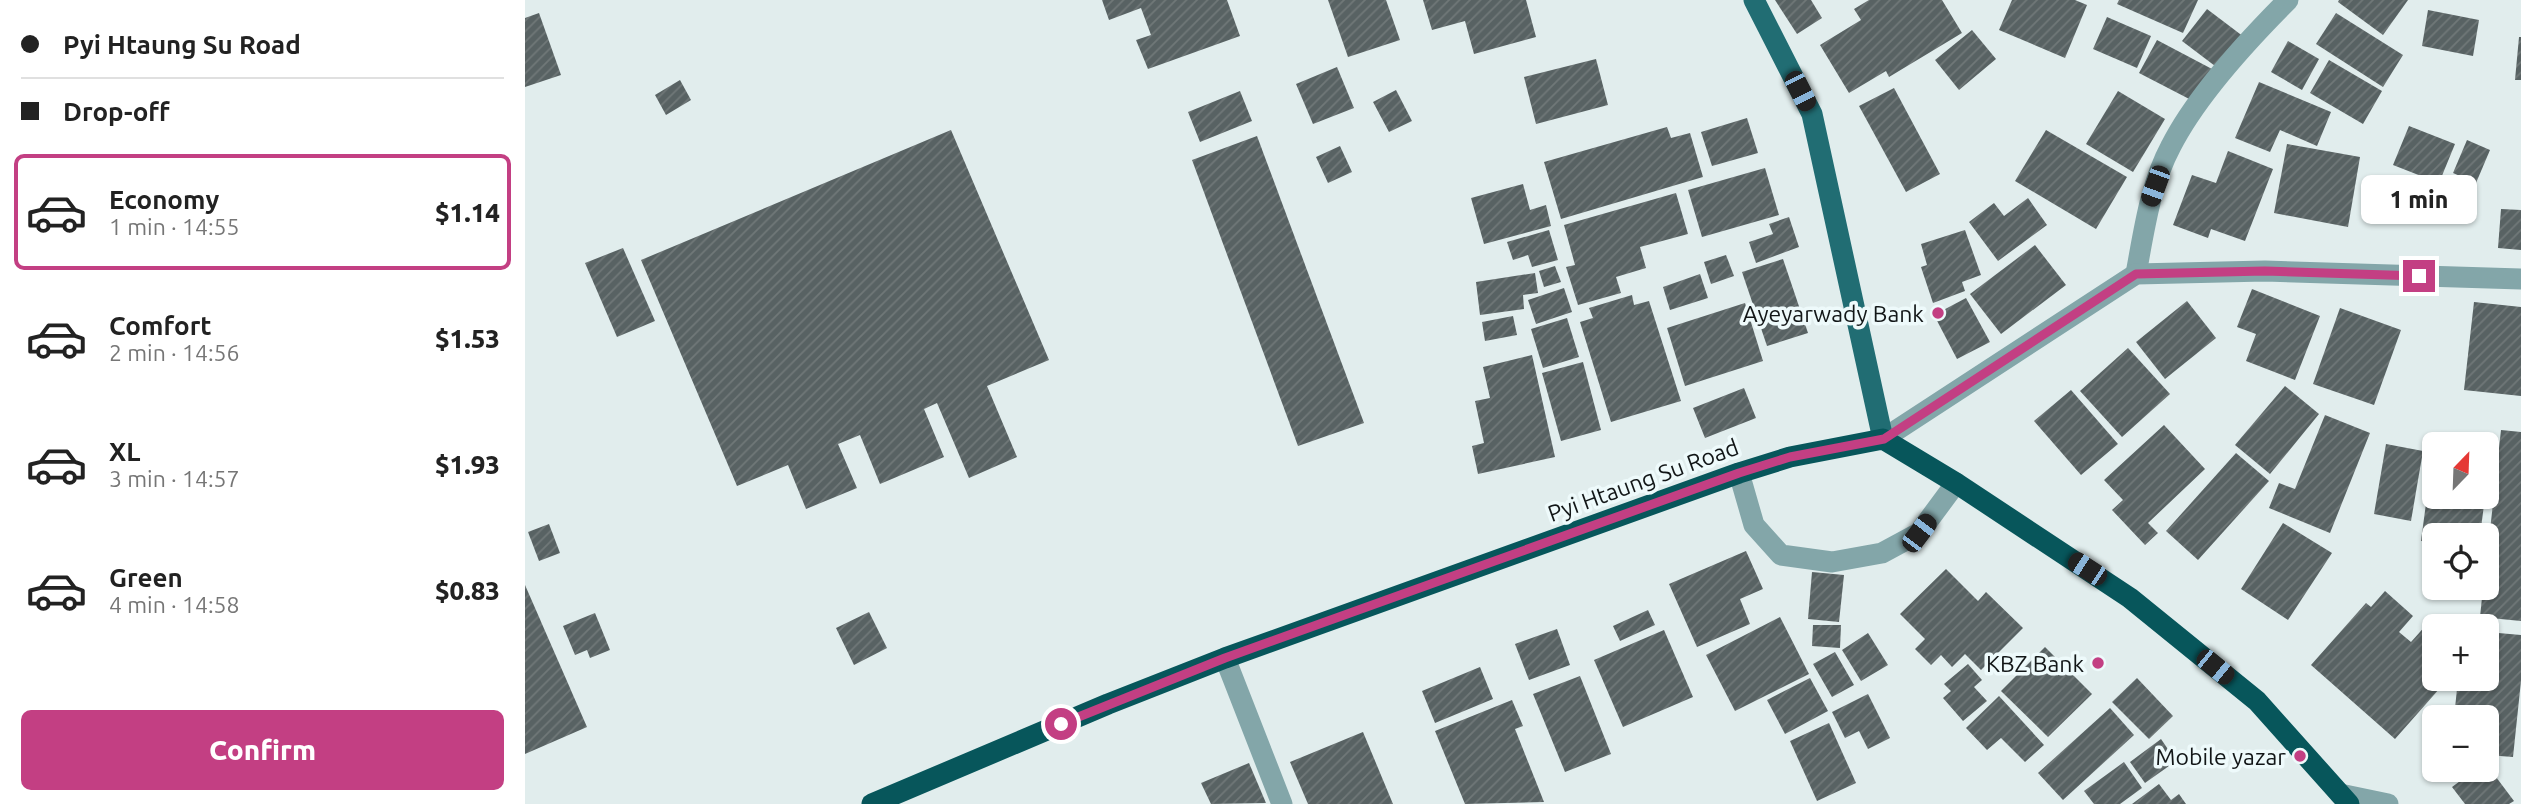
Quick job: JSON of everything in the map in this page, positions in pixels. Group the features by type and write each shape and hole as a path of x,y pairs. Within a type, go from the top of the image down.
{"highway":[{"name":"Pyi Htaung Su Road","path":"872,804 1108,704 1225,658 1739,473 1790,457 1884,439"},
{"path":"1884,439 1956,483 2130,598 2257,701 2344,799"}],"main road":[{"path":"1754,0 1812,114 1884,439"}],"street":[{"path":"2136,274 2148,206 2171,146 2211,86 2288,0"},
{"path":"1884,439 2136,274 2265,271 2521,279"},
{"path":"1739,473 1754,524 1781,555 1832,562 1882,553 1919,533 1956,483"},
{"path":"1225,658 1282,804"},
{"path":"2344,799 2388,804"}],"building":[{"path":"1102,0 1227,0 1240,36 1148,69 1136,40 1151,35 1141,8 1109,20"},
{"path":"1328,0 1386,0 1400,40 1348,57"},
{"path":"1423,0 1526,0 1536,37 1474,54 1465,21 1432,30"},
{"path":"1775,0 1811,0 1822,18 1797,34"},
{"path":"1869,0 1942,0 1962,33 1889,77 1886,71 1849,93 1820,45 1861,20 1854,9"},
{"path":"2012,0 2075,0 2087,5 2065,58 1999,30"},
{"path":"2119,0 2198,0 2183,33 2117,4"},
{"path":"2408,0 2383,35 2338,2"},
{"path":"2207,9 2244,37 2219,69 2182,41"},
{"path":"2428,10 2479,20 2473,56 2422,46"},
{"path":"539,13 561,75 525,87 525,18"},
{"path":"2336,13 2403,55 2383,87 2316,44"},
{"path":"2107,17 2151,36 2137,68 2093,49"},
{"path":"1972,30 1996,59 1959,90 1935,60"},
{"path":"2519,37 2521,80 2515,80"},
{"path":"2157,40 2212,69 2195,102 2139,73"},
{"path":"2288,41 2319,59 2302,90 2271,72"},
{"path":"1596,59 1608,105 1536,124 1524,77"},
{"path":"2329,60 2382,91 2363,124 2310,93"},
{"path":"1337,67 1354,108 1313,124 1296,84"},
{"path":"680,80 691,100 666,115 655,95"},
{"path":"2259,82 2331,112 2317,146 2280,130 2270,152 2235,138"},
{"path":"1894,88 1940,174 1906,192 1859,106"},
{"path":"1396,90 1412,121 1389,132 1373,102"},
{"path":"1240,91 1252,121 1200,142 1188,112"},
{"path":"2118,91 2165,119 2133,172 2086,144"},
{"path":"1747,118 1758,153 1712,166 1701,132"},
{"path":"2409,126 2455,144 2439,183 2393,165"},
{"path":"1667,127 1671,138 1690,133 1703,177 1561,219 1544,162"},
{"path":"951,130 1049,360 987,386 1017,457 969,478 937,403 924,409 944,457 880,484 860,435 838,444 857,488 806,509 788,465 737,486 641,260"},
{"path":"2046,130 2127,177 2096,229 2015,181"},
{"path":"1257,136 1364,423 1298,446 1192,160"},
{"path":"2467,140 2490,150 2476,183 2453,173"},
{"path":"2287,144 2360,157 2348,227 2274,213"},
{"path":"1340,146 1352,172 1328,183 1316,157"},
{"path":"2228,151 2273,169 2245,241 2211,229 2208,238 2173,225 2192,175 2216,183"},
{"path":"1765,168 1779,215 1702,237 1688,190"},
{"path":"1523,184 1530,210 1546,205 1551,226 1484,244 1471,198"},
{"path":"1676,193 1688,234 1640,247 1646,268 1616,277 1621,293 1578,305 1566,267 1575,265 1564,225"},
{"path":"2028,198 2047,225 1998,261 1969,222 1994,203 2004,216"},
{"path":"2501,209 2521,210 2521,250 2498,248"},
{"path":"1789,217 1799,247 1756,263 1749,242 1773,234 1769,224"},
{"path":"1549,230 1558,260 1532,267 1528,255 1513,260 1507,242"},
{"path":"1965,230 1981,275 1962,282 1965,291 1933,303 1921,267 1927,265 1921,244"},
{"path":"2035,245 2066,285 2001,334 1970,294"},
{"path":"623,248 655,321 617,337 585,263"},
{"path":"1726,255 1734,276 1711,284 1704,262"},
{"path":"1783,259 1808,333 1767,346 1742,272"},
{"path":"1555,266 1561,282 1544,287 1539,271"},
{"path":"1535,273 1538,293 1523,295 1524,309 1480,315 1476,282"},
{"path":"1700,274 1708,298 1670,310 1663,287"},
{"path":"1564,288 1572,312 1536,324 1528,300"},
{"path":"2252,289 2320,316 2295,380 2246,361 2256,334 2237,327"},
{"path":"1632,295 1634,305 1649,301 1681,401 1611,422 1580,322 1593,318 1589,308"},
{"path":"1966,298 1990,342 1957,359 1934,315"},
{"path":"2187,301 2216,338 2165,379 2136,342"},
{"path":"2474,302 2521,307 2521,396 2464,390"},
{"path":"1745,303 1763,361 1685,386 1667,328"},
{"path":"2340,308 2401,330 2374,405 2313,384"},
{"path":"1513,316 1517,335 1485,341 1482,322"},
{"path":"1567,318 1579,357 1543,368 1531,329"},
{"path":"2128,348 2170,394 2122,437 2080,391"},
{"path":"1532,355 1555,457 1478,474 1472,446 1484,443 1475,401 1490,398 1483,367"},
{"path":"1583,362 1601,430 1561,441 1542,373"},
{"path":"2285,386 2319,414 2270,474 2235,445"},
{"path":"1744,388 1756,418 1705,438 1693,408"},
{"path":"2071,390 2118,444 2081,475 2034,421"},
{"path":"2325,415 2370,433 2330,533 2269,508 2279,483 2295,489"},
{"path":"2164,425 2205,469 2148,523 2158,533 2145,545 2112,510 2123,500 2104,480"},
{"path":"2501,430 2521,432 2521,621 2499,619 2499,614 2480,614 2482,600 2499,600 2499,523 2491,523 2492,509 2499,509"},
{"path":"2386,444 2422,451 2411,521 2374,514"},
{"path":"2236,453 2269,481 2198,560 2166,531"},
{"path":"2425,509 2483,509 2482,523 2423,523"},
{"path":"2283,523 2332,553 2288,620 2241,589"},
{"path":"549,524 560,553 539,561 528,532"},
{"path":"1746,551 1763,589 1740,599 1750,624 1697,647 1669,584"},
{"path":"1946,569 1978,601 1986,592 2023,628 1981,670 1965,654 1952,667 1941,655 1931,665 1915,649 1925,639 1900,614"},
{"path":"1812,572 1844,575 1839,622 1808,619"},
{"path":"525,585 587,727 525,754"},
{"path":"2385,591 2413,616 2399,632 2411,642 2422,630 2422,691 2437,691 2422,705 2422,708 2395,739 2311,665 2366,603 2371,607"},
{"path":"1648,610 1655,625 1620,641 1613,626"},
{"path":"869,612 887,648 854,665 836,628"},
{"path":"595,613 610,650 590,658 587,650 575,655 563,626"},
{"path":"1780,617 1809,674 1735,711 1706,655"},
{"path":"1813,625 1841,625 1840,648 1812,646"},
{"path":"1557,629 1570,665 1529,680 1515,644"},
{"path":"1664,630 1693,697 1623,727 1594,660"},
{"path":"1868,633 1888,665 1861,681 1842,650"},
{"path":"2499,633 2521,635 2521,681 2513,757 2499,756 2499,705 2455,705 2457,691 2499,691"},
{"path":"2045,647 2092,694 2048,737 2001,691"},
{"path":"1835,652 1854,685 1832,697 1813,664"},
{"path":"1968,664 1982,680 1974,687 1987,701 1963,721 1943,698 1951,691 1944,684"},
{"path":"1480,667 1493,699 1435,723 1422,691"},
{"path":"1580,676 1611,754 1565,772 1533,694"},
{"path":"1810,678 1828,711 1785,734 1767,700"},
{"path":"2137,678 2173,716 2149,739 2112,702"},
{"path":"1868,694 1890,738 1868,749 1859,731 1845,738 1832,712"},
{"path":"1999,696 2044,745 2025,762 2001,738 1987,750 1966,728"},
{"path":"1512,700 1523,726 1515,729 1544,802 1465,804 1435,731"},
{"path":"2110,708 2134,735 2063,800 2038,773"},
{"path":"1829,723 1856,783 1817,801 1790,741"},
{"path":"1363,732 1393,804 1308,804 1290,762"},
{"path":"2161,739 2176,761 2145,783 2130,762"},
{"path":"2124,762 2142,788 2120,804 2094,804 2084,791"},
{"path":"1249,763 1266,803 1211,804 1201,783"},
{"path":"2499,781 2514,801 2509,804 2465,804 2452,787 2459,782"},
{"path":"2159,784 2171,800 2179,794 2186,804 2132,804"}],"place":[{"name":"Ayeyarwady Bank","path":"1938,313"},
{"name":"KBZ Bank","path":"2098,663"},
{"name":"Mobile yazar","path":"2300,756"}],"route":[{"path":"1061,724 1225,658 1739,473 1790,457 1884,439 2136,274 2265,271 2419,276"}]}
